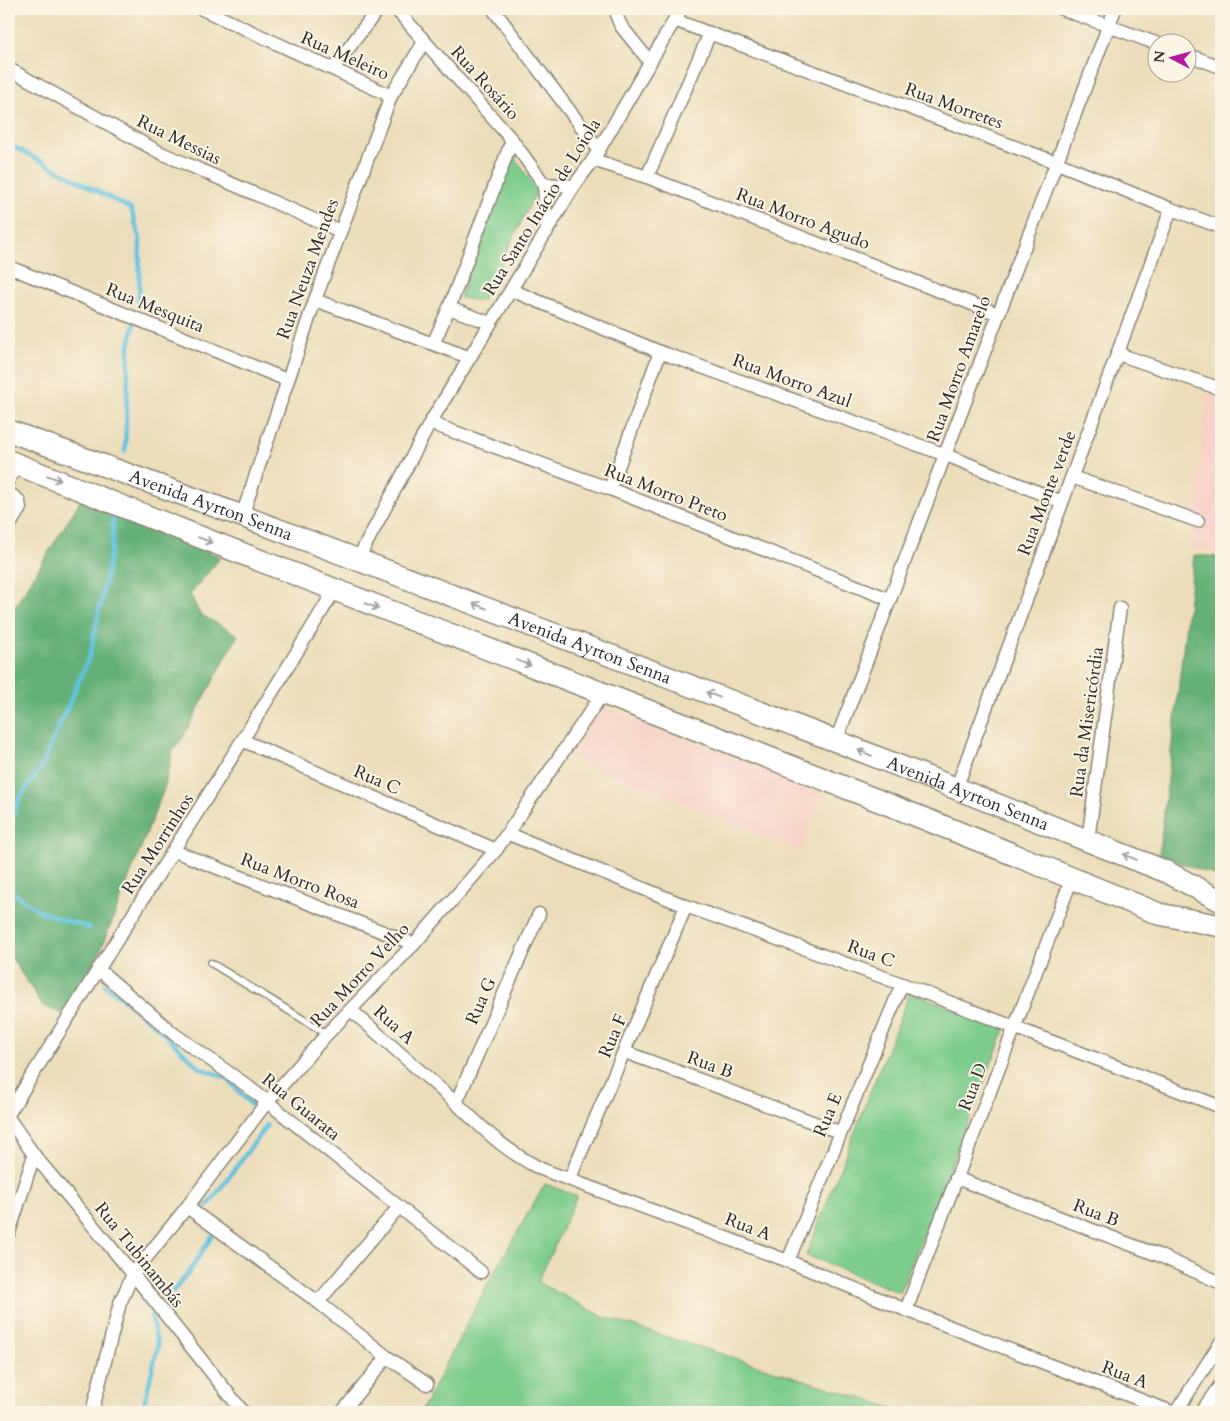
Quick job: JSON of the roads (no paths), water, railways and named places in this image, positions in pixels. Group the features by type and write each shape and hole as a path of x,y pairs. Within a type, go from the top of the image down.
{"main road":[{"name":"Avenida Ayrton Senna","path":"9,431 358,559 836,741 1168,872 1221,901"},
{"name":"Avenida Ayrton Senna","path":"11,468 603,693 1159,914 1221,926"}],"street":[{"name":"Rua Meleiro","path":"202,9 391,96"},
{"path":"333,69 378,9"},
{"path":"493,9 596,155"},
{"name":"Rua Santo Inácio de Loiola","path":"358,559 468,356 547,233 574,186 596,155 681,9"},
{"path":"1062,9 1148,40"},
{"name":"Rua Morro Amarelo","path":"836,741 889,599 946,455 1055,162 1115,9"},
{"name":"Rua Rosário","path":"404,11 424,42 512,140 544,184"},
{"path":"617,17 621,26 650,62"},
{"name":"Rua Morretes","path":"674,20 1055,162 1221,227"},
{"path":"647,177 710,33"},
{"name":"Rua Neuza Mendes","path":"242,516 315,300 391,96 424,42"},
{"path":"1198,59 1221,67"},
{"name":"Rua Messias","path":"9,69 160,152 340,231"},
{"path":"434,342 449,308 512,140"},
{"name":"Rua Morro Agudo","path":"596,155 647,177 998,314"},
{"path":"547,233 544,184 574,186"},
{"name":"Rua Monte verde","path":"956,789 1171,209"},
{"name":"Rua Mesquita","path":"9,267 287,380"},
{"name":"Rua Morro Azul","path":"511,290 660,352 946,455 1062,502"},
{"path":"315,300 468,356"},
{"path":"449,308 490,323"},
{"path":"610,489 660,352"},
{"path":"1118,354 1221,389"},
{"name":"Rua Morro Preto","path":"430,423 610,489 889,599"},
{"path":"1072,477 1198,521"},
{"path":"9,493 19,501 20,508 9,526"},
{"name":"Rua Morrinhos","path":"9,1113 98,969 244,741 334,591"},
{"name":"Rua da Misericórdia","path":"1088,840 1120,608"},
{"name":"Rua Morro Velho","path":"92,1412 120,1303 133,1274 187,1208 267,1102 328,1034 414,944 509,834 603,693"},
{"name":"Rua C","path":"244,741 496,850"},
{"name":"Rua C","path":"509,834 686,906 902,984 1221,1108"},
{"name":"Rua Morro Rosa","path":"174,851 414,944"},
{"name":"Avenida Ayrton Senna","path":"1168,872 1221,893"},
{"name":"Rua D","path":"906,1310 1072,878"},
{"name":"Rua F","path":"570,1178 686,906"},
{"name":"Rua G","path":"456,1103 539,914"},
{"name":"Avenida Ayrton Senna","path":"1159,914 1221,937"},
{"name":"Rua Guarata","path":"98,969 174,1034 217,1063 481,1272"},
{"name":"Rua E","path":"788,1261 839,1132 902,984"},
{"name":"Rua A","path":"351,1010 456,1103 483,1130 515,1156 541,1169 570,1178 788,1261 906,1310 1174,1412"},
{"name":"Rua B","path":"625,1052 839,1132"},
{"name":"Rua Tubinambás","path":"9,1119 34,1155 133,1274 243,1412"},
{"path":"9,1233 34,1155"},
{"name":"Rua B","path":"956,1178 1158,1255 1221,1284"},
{"path":"187,1208 318,1302 387,1357 427,1384"},
{"path":"318,1302 398,1208"},
{"path":"1174,1412 1221,1342"},
{"path":"342,1412 387,1357"},
{"path":"1201,1412 1221,1384"}],"lane":[{"path":"211,963 328,1034"}],"waterway":[{"path":"9,144 131,209 140,239 139,302"},
{"path":"125,451 129,347 134,324"},
{"path":"9,827 20,797 41,768 90,655 113,541 113,514"},
{"path":"9,888 27,904 46,914 90,928"},
{"path":"105,985 157,1027 200,1068 227,1078 251,1105"},
{"path":"207,1207 267,1125"},
{"path":"173,1291 190,1271 212,1236"},
{"path":"142,1412 158,1346 151,1316"}]}
